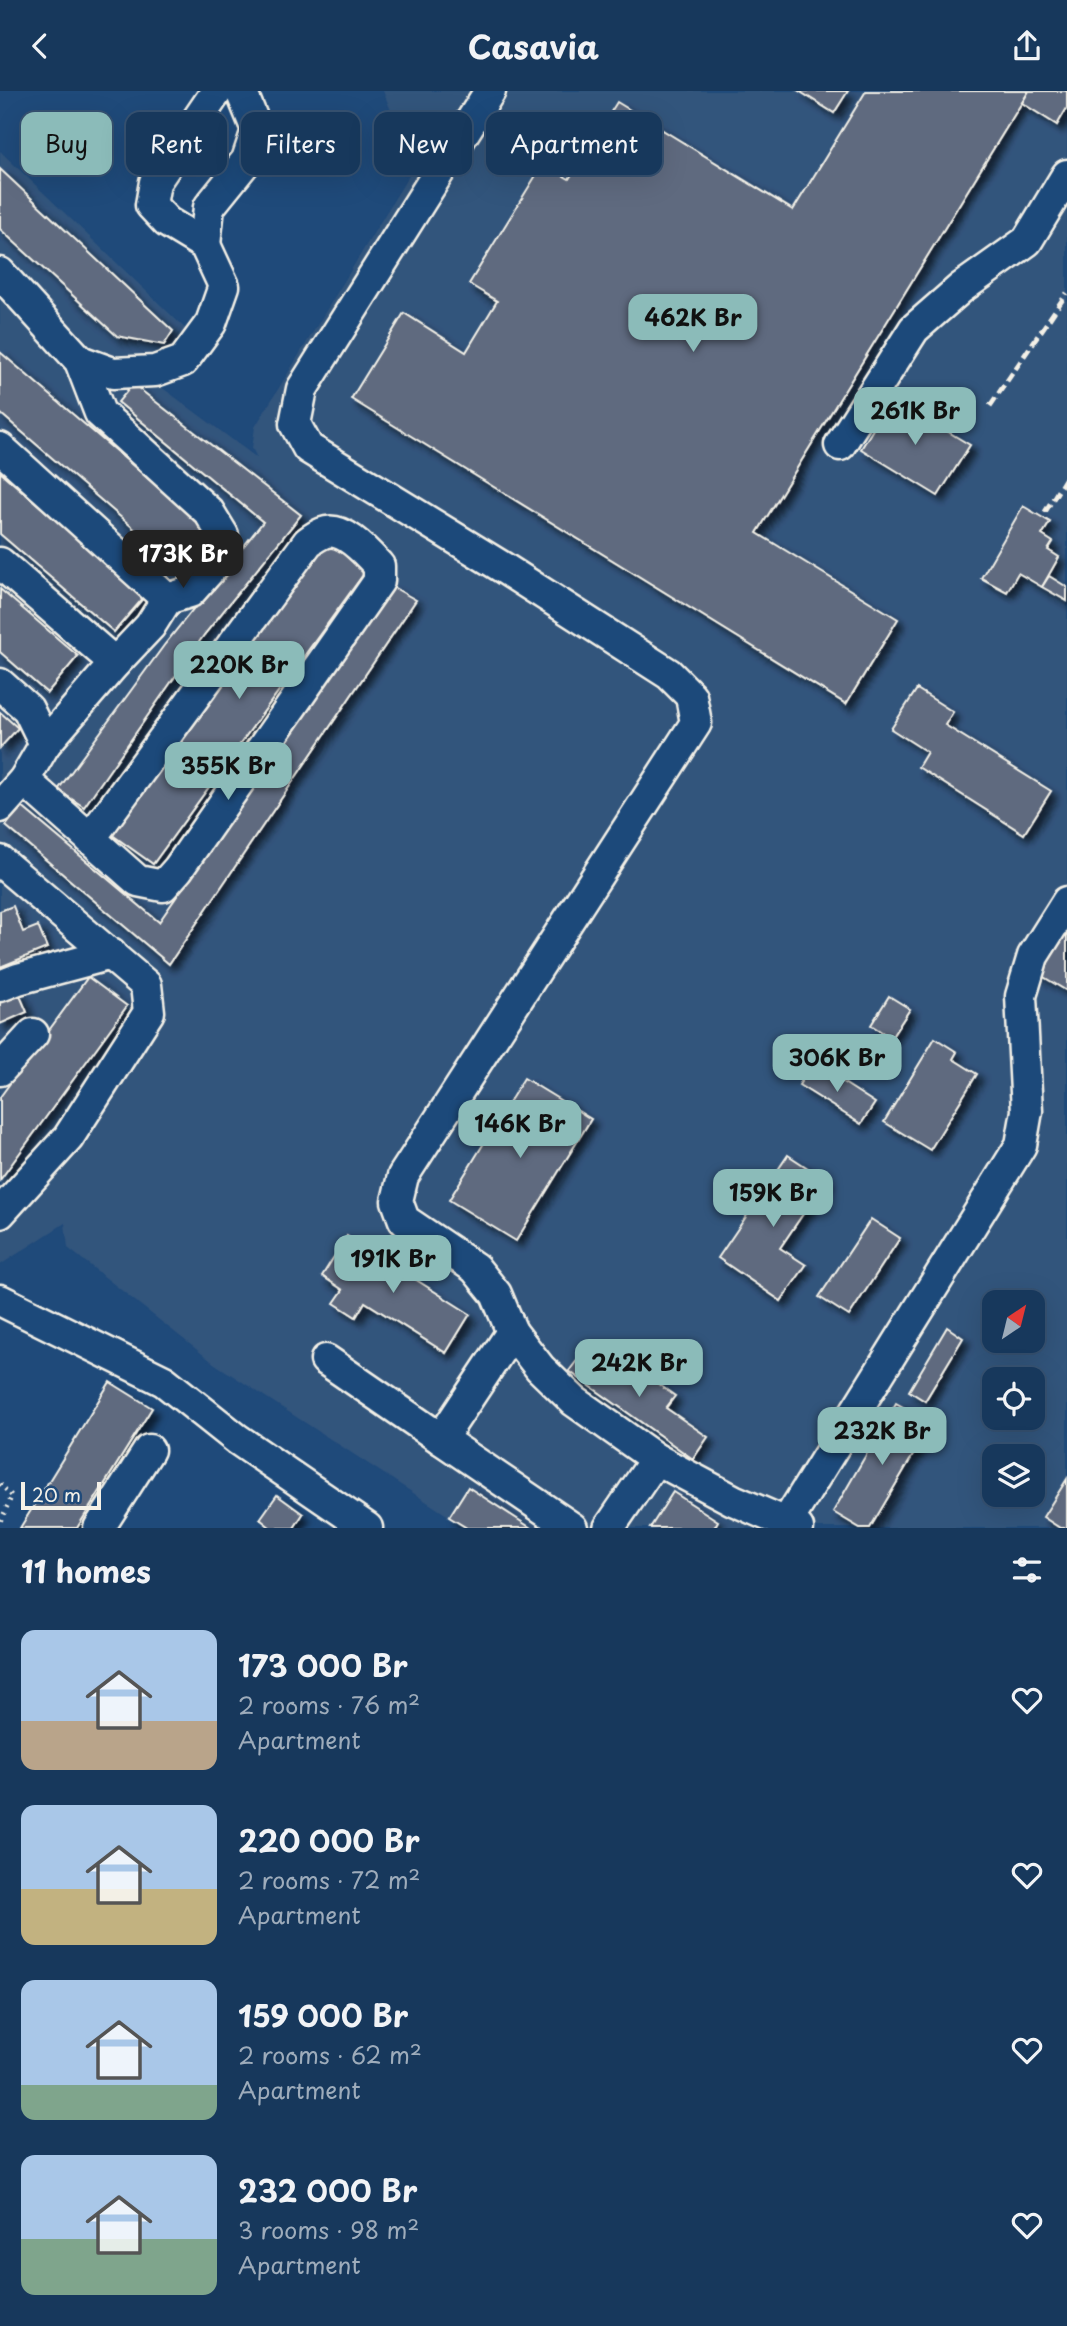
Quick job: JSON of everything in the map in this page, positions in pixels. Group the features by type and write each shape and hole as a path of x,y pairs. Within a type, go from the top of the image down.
{"lane":[{"path":"205,245 167,222 151,205 155,182 217,91"},
{"path":"80,361 113,373 155,370 183,361 211,323 224,286 205,245 209,207 247,160 257,130 241,91"},
{"path":"490,91 302,389 295,424 308,448 669,674 691,696 696,723 403,1176 397,1201 404,1220 475,1268 496,1294 512,1332 540,1367 574,1401 656,1459 733,1500 793,1525 1021,1145 1027,1111 1021,996 1033,956 1067,902"},
{"path":"840,445 914,329 961,288 1027,241 1067,175"},
{"path":"0,273 80,361 100,413 209,512 223,535 223,555 190,592 167,600 150,626 45,744 8,795 90,839 138,881 163,886 178,869 379,581 379,566 364,550 342,534 325,531 308,542 90,839"},
{"path":"0,449 167,600"},
{"path":"0,563 115,663"},
{"path":"0,684 28,709 45,744"},
{"path":"0,861 13,888 111,954 146,985 149,1012 68,1138 0,1213"},
{"path":"0,986 111,954"},
{"path":"0,1070 33,1034"},
{"path":"0,1300 164,1381 237,1439 367,1528"},
{"path":"441,1439 512,1332"},
{"path":"326,1360 572,1528"},
{"path":"99,1528 149,1450"},
{"path":"610,1528 656,1459"}],"path":[{"path":"0,1484 12,1496 0,1522"}],"shaded area":[{"path":"383,91 1067,91 1067,1528 467,1528 215,1364 68,1248 65,1223 0,1265 0,151 21,171 21,175 25,175 194,337 160,386 257,458 252,448 255,427 409,175 472,175 472,112 392,112"}],"building":[{"path":"799,91 848,91 834,113"},
{"path":"866,91 1029,91 757,533 898,619 846,704 351,399 404,313 466,352 497,301 469,284 536,175 562,175 569,179 571,175 662,175 662,130 793,210"},
{"path":"1029,91 1067,91 1067,108 1057,125 1022,103"},
{"path":"617,102 633,112 611,112"},
{"path":"0,169 173,331 164,345 117,336 0,229"},
{"path":"0,352 213,534 182,570 0,413"},
{"path":"133,384 301,515 204,635 84,807 58,790 165,644 263,522 118,402"},
{"path":"892,398 970,445 938,496 861,449"},
{"path":"0,472 145,596 114,632 0,534"},
{"path":"1023,506 1050,522 1042,535 1053,542 1048,550 1059,557 1042,587 1018,573 1007,592 981,578"},
{"path":"327,538 368,568 153,864 111,834"},
{"path":"1049,576 1067,587 1067,601 1042,587"},
{"path":"391,586 416,600 169,964 6,826 21,806 159,922"},
{"path":"0,589 78,656 47,693 0,652"},
{"path":"917,689 953,712 945,725 1051,791 1024,834 918,767 927,752 891,729"},
{"path":"0,712 18,728 0,748"},
{"path":"13,906 23,932 38,926 47,948 0,967 0,911"},
{"path":"1067,923 1067,991 1037,973"},
{"path":"88,977 127,1006 0,1180 0,1097"},
{"path":"18,991 27,1012 0,1024 0,999"},
{"path":"889,996 910,1009 891,1038 871,1025"},
{"path":"935,1038 957,1052 953,1059 977,1074 930,1150 884,1122"},
{"path":"863,1042 879,1052 869,1067 853,1057"},
{"path":"813,1063 875,1103 861,1124 799,1085"},
{"path":"524,1078 591,1119 516,1241 449,1200"},
{"path":"788,1155 826,1180 780,1248 806,1265 781,1301 718,1258 758,1199 749,1193 760,1177 769,1183"},
{"path":"871,1219 900,1238 849,1316 819,1297"},
{"path":"347,1236 470,1314 446,1353 365,1302 356,1317 334,1303 343,1290 322,1276"},
{"path":"947,1327 963,1338 925,1401 909,1391"},
{"path":"585,1350 608,1366 616,1354 675,1396 666,1408 708,1437 693,1459 569,1371"},
{"path":"110,1382 152,1408 77,1528 20,1528"},
{"path":"896,1403 932,1423 870,1528 860,1528 833,1512"},
{"path":"1067,1479 1067,1528 1060,1528 1043,1517"},
{"path":"468,1487 531,1528 467,1528 449,1517"},
{"path":"673,1492 718,1521 714,1528 650,1528"},
{"path":"277,1495 303,1514 294,1528 271,1528 260,1519"}],"railway":[{"path":"990,406 1067,293"},
{"path":"1045,512 1067,476"}]}
